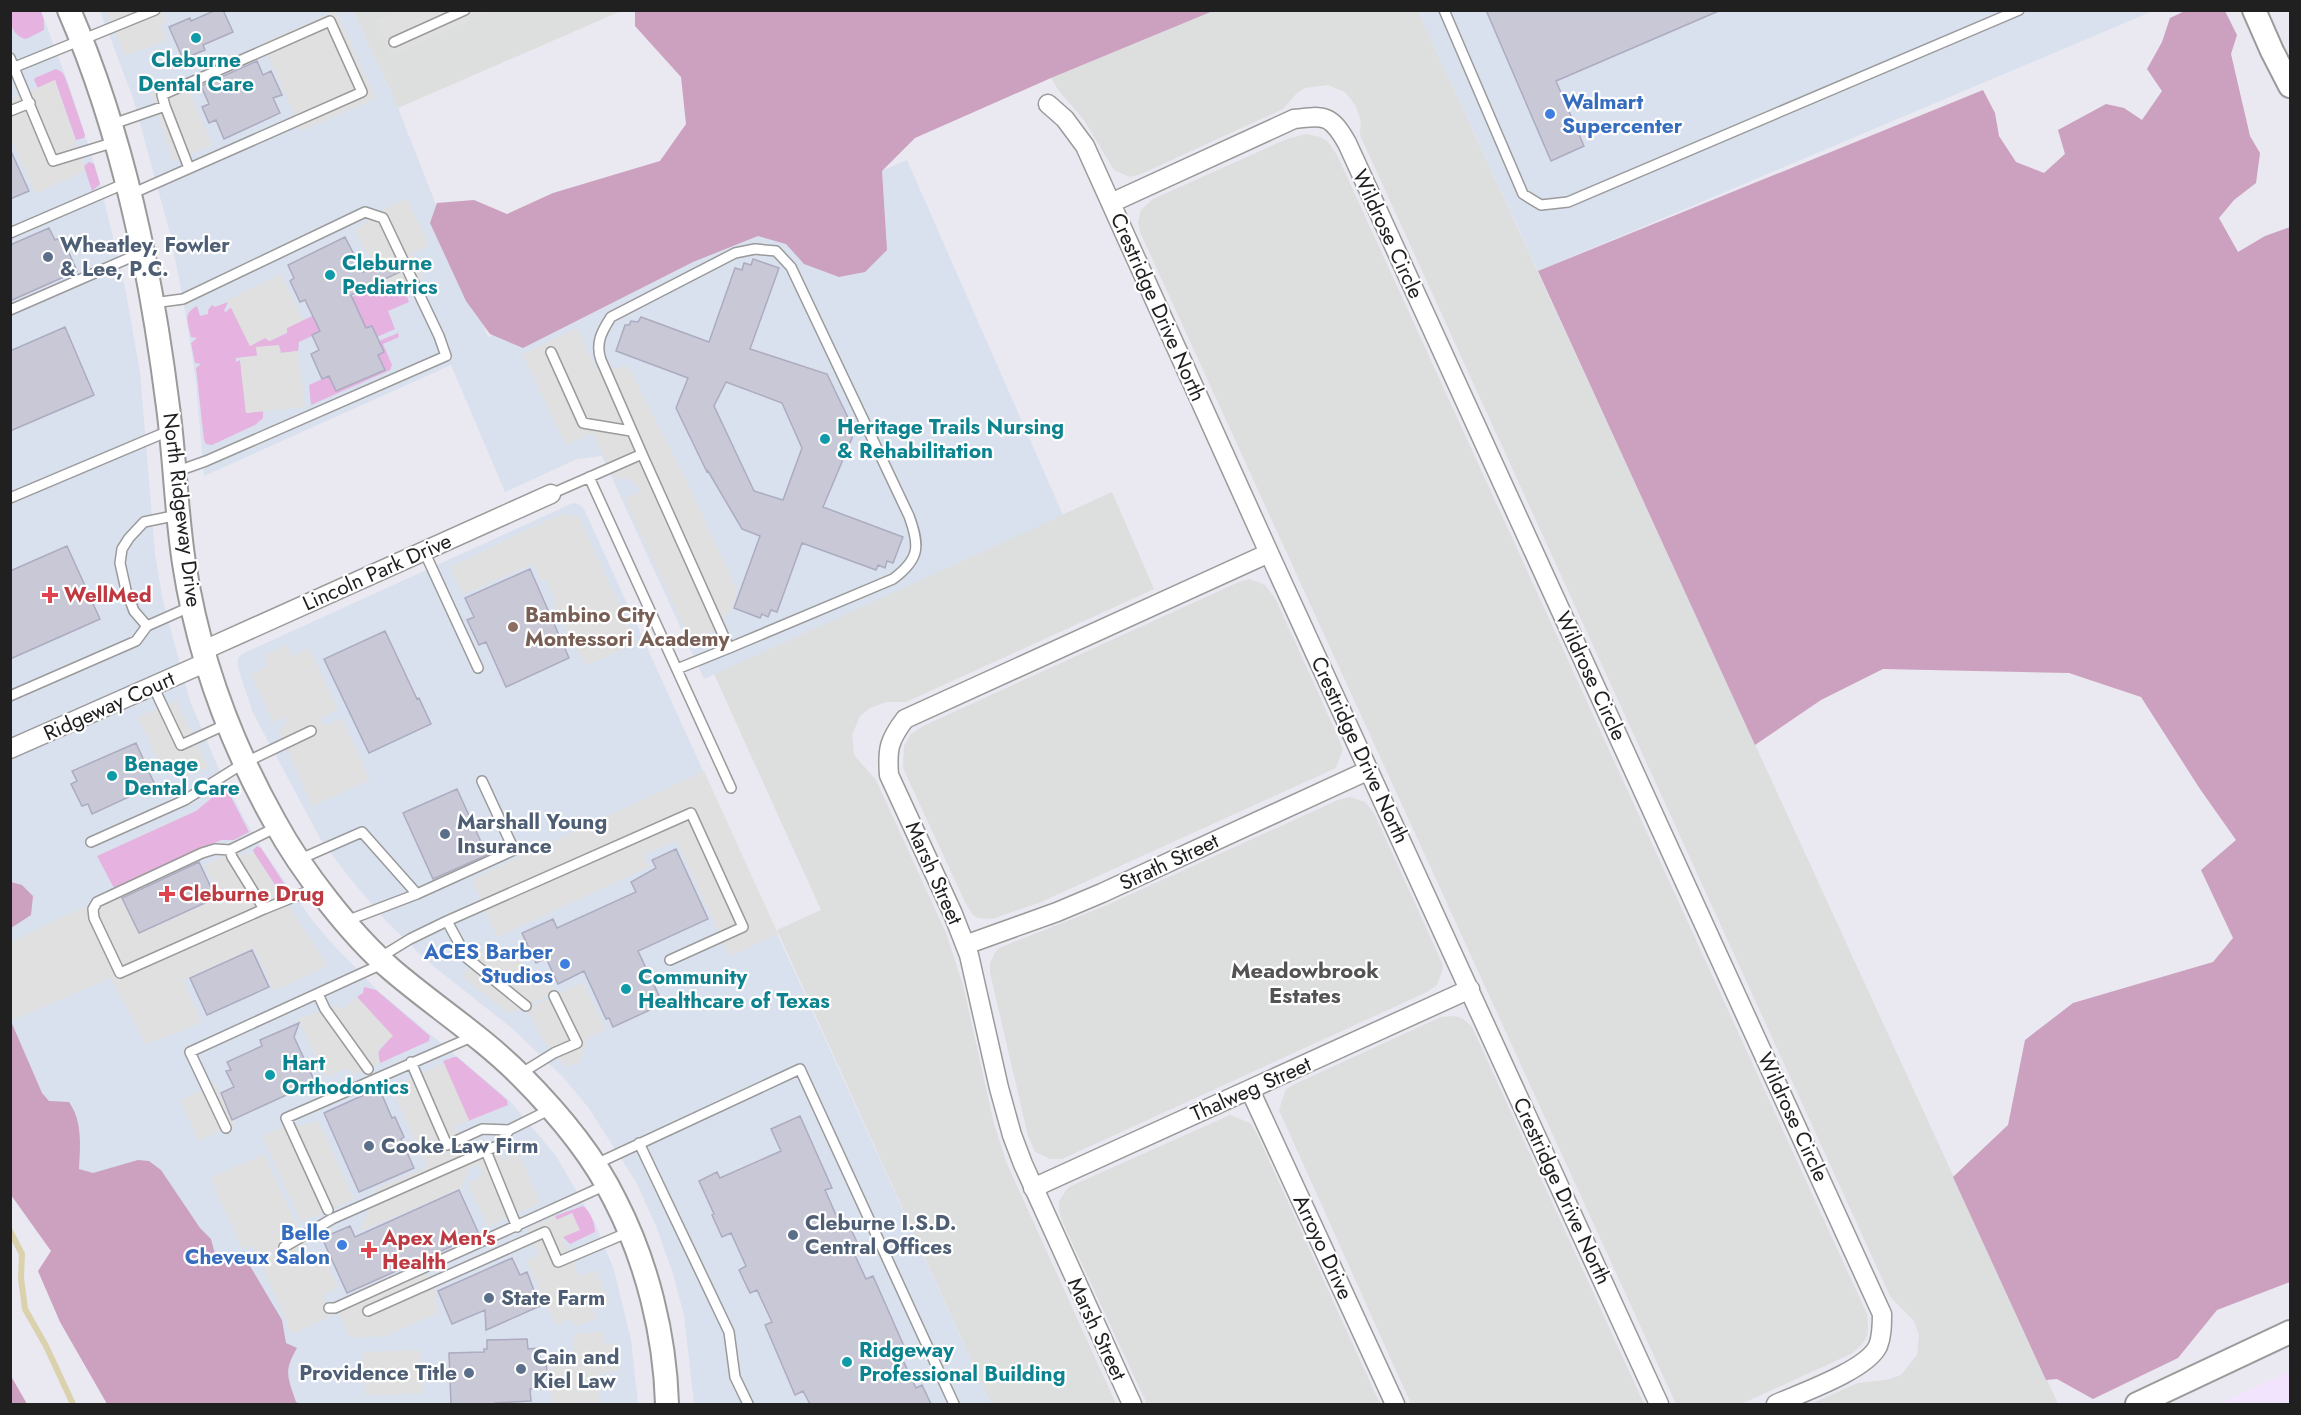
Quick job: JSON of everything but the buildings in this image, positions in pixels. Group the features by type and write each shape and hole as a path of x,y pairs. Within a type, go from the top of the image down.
{"street":[{"name":"North Ridgeway Drive","path":"69,10 112,134 144,252 171,430 184,563 205,656 227,724 277,827 298,860 346,921 382,961 519,1074 551,1109 594,1165 614,1197 652,1298 667,1404"},
{"path":"2254,10 2290,86"},
{"name":"Crestridge Drive North","path":"1048,104 1065,119 1085,146 1659,1404"},
{"name":"Wildrose Circle","path":"1111,203 1294,119 1318,116 1336,125 1347,143 1882,1314 1882,1332 1877,1348 1866,1361 1776,1404"},
{"name":"Lincoln Park Drive","path":"205,656 424,551 551,494"},
{"name":"Marsh Street","path":"1132,1404 1033,1188 1012,1136 999,1088 977,984 965,945 889,775 887,755 892,736 905,719 920,711 1269,553"},
{"name":"Ridgeway Court","path":"10,749 153,686 205,656"},
{"name":"Strath Street","path":"965,945 1102,893 1369,770"},
{"name":"Thalweg Street","path":"1033,1188 1470,989"},
{"name":"Arroyo Drive","path":"1250,1090 1395,1404"},
{"path":"2137,1404 2290,1332"}],"lane":[{"path":"155,10 12,65 30,103 52,161 112,134 165,106"},
{"path":"394,42 465,10"},
{"path":"1444,10 1523,194 1541,205 1568,202 2019,10"},
{"path":"10,233 189,168 362,92 330,21 162,95 189,168"},
{"path":"10,111 30,103"},
{"path":"153,303 183,299 365,212 383,218 439,336 446,356 176,472"},
{"path":"677,669 729,648 893,579 907,568 915,554 916,536 909,516 791,267 776,251 755,249 735,253 611,317 602,331 597,348 631,431 729,648"},
{"path":"10,310 144,252"},
{"path":"551,352 583,423 631,431"},
{"path":"10,498 171,430"},
{"path":"551,494 642,454"},
{"path":"589,477 731,788"},
{"path":"147,626 134,611 126,590 120,563 122,549 144,522 179,515"},
{"path":"424,551 478,668"},
{"path":"10,696 136,641 147,626 192,606"},
{"path":"153,686 181,745 227,724"},
{"path":"91,842 185,800 244,763 311,730"},
{"path":"346,921 417,894 514,850 482,781"},
{"path":"226,1128 190,1052 318,994 382,961 410,939 447,921 691,813 743,927 670,960"},
{"path":"277,827 230,850 215,849 202,853 96,902 93,909 94,918 120,973 318,887"},
{"path":"298,860 362,832 417,894"},
{"path":"230,850 264,909"},
{"path":"447,921 467,958 526,1006"},
{"path":"318,994 325,1009 368,1069"},
{"path":"519,1074 554,1053 577,1043 554,996"},
{"path":"328,1210 286,1118 474,1036"},
{"path":"411,1062 447,1145 483,1129 509,1130 551,1109"},
{"path":"594,1165 800,1069 954,1404"},
{"path":"284,1247 332,1219 499,1145 509,1130"},
{"path":"639,1143 729,1332 735,1377 748,1404"},
{"path":"486,1151 517,1227"},
{"path":"329,1308 335,1308 606,1185"},
{"path":"368,1311 545,1232 558,1263 629,1232"}],"shaded area":[{"path":"635,10 1213,11 1051,78 915,138 882,171 887,250 865,272 839,277 804,264 786,244 758,236 693,262 523,348 490,334 466,301 430,223 437,203 474,200 507,214 553,193 660,161 686,124 681,77 635,26"},
{"path":"2187,10 2225,11 2237,35 2231,54 2250,136 2260,153 2256,183 2234,200 2219,218 2238,252 2265,236 2290,227 2290,1282 2217,1310 2178,1358 2093,1399 2057,1379 2046,1380 1953,1177 2008,1125 2025,1040 2073,1003 2213,962 2233,938 2201,870 2236,840 2141,697 2069,673 1883,669 1821,700 1755,745 1538,271 1983,90 1995,113 1999,136 2016,162 2044,173 2065,154 2058,130 2106,104 2124,108 2142,120 2162,91 2147,69 2162,42 2170,18"},
{"path":"10,11 41,11 71,91 99,179 125,288 140,372 155,554 163,601 190,701 217,765 263,850 328,939 376,989 509,1100 556,1156 595,1223 614,1270 631,1340 638,1404 284,1404 11,1108"},
{"path":"10,11 41,11 44,30 26,39 21,37 13,28"},
{"path":"100,11 353,11 398,108 488,337 907,160 1063,515 704,679 602,456 577,459 505,492 451,365 204,476 196,382 171,237 133,98"},
{"path":"107,11 163,11 168,22 161,25 167,40 125,56"},
{"path":"336,11 376,98 302,131 262,43"},
{"path":"353,11 621,11 398,108"},
{"path":"398,11 492,11 392,55 376,20"},
{"path":"1213,11 1418,11 2058,1404 1811,1404 1858,1383 1886,1380 1901,1375 1917,1355 1919,1335 1914,1321 1891,1298 1360,135 1361,122 1356,106 1345,92 1328,85 1305,88 1297,93 1283,109 1130,177 1114,170 1084,120 1051,78"},
{"path":"1418,11 2153,11 1538,271"},
{"path":"56,69 65,77 85,135 84,138 76,140 55,80 38,88 34,80"},
{"path":"184,78 212,145 173,161 151,94"},
{"path":"55,80 85,171 35,194 11,139 10,100"},
{"path":"1306,134 1320,137 1328,142 1337,155 1867,1314 1867,1336 1853,1353 1741,1404 1676,1404 1140,232 1138,222 1141,210 1153,199 1287,139"},
{"path":"89,162 94,164 100,184 92,191 84,166"},
{"path":"407,199 429,245 412,253 424,278 388,294 355,230 389,206"},
{"path":"369,271 381,297 404,288 409,302 388,311 395,329 377,337 372,326 366,328 359,314 299,342 298,351 236,358 236,362 240,360 246,413 263,411 263,418 255,425 212,445 206,444 196,368 201,364 195,363 191,343 197,338 191,337 187,319 189,312 197,306 200,316 208,314 212,305 215,307 228,302 224,311 226,312 231,307 250,346 265,338 270,341 287,333 287,328 373,287 366,272"},
{"path":"281,274 303,320 287,328 287,332 269,341 265,338 250,346 227,300"},
{"path":"577,328 597,371 628,366 689,486 737,590 732,610 711,632 691,641 624,499 640,492 640,489 629,479 615,478 593,433 566,445 522,354"},
{"path":"398,333 399,337 383,344 392,365 390,370 311,405 309,385 329,376 337,391 384,370 378,355 379,341"},
{"path":"279,345 281,353 298,351 305,407 246,413 240,358 257,356 256,347"},
{"path":"1112,492 1154,589 906,702 886,702 870,708 860,716 852,735 854,755 876,780 946,933 963,985 994,1124 1007,1164 1116,1404 991,1404 777,930 821,910 714,674"},
{"path":"573,503 579,504 584,509 991,1404 694,1404 684,1315 656,1226 636,1182 588,1107 562,1076 514,1030 427,961 386,921 349,877 321,840 253,713 238,668 238,658 242,654"},
{"path":"561,514 579,517 637,643 586,666 552,603 556,601 546,580 542,581 533,564 463,595 450,567"},
{"path":"1249,579 1265,585 1275,598 1343,749 1336,768 1041,902 992,919 978,918 973,915 903,768 904,746 911,734 923,726"},
{"path":"287,645 292,656 309,648 338,709 320,719 324,726 342,718 370,780 312,806 279,731 287,722 285,717 273,722 251,674 268,666 264,655"},
{"path":"176,701 208,767 184,777 175,758 160,765 138,717"},
{"path":"704,771 778,934 730,956 676,841 644,855 649,867 497,937 472,879"},
{"path":"226,791 249,832 234,840 221,840 114,888 97,856 196,811 219,792"},
{"path":"1350,797 1365,802 1374,813 1442,963 1443,968 1437,985 1427,992 1062,1159 1050,1159 1035,1152 1028,1136 990,973 990,963 999,948 1105,906 1338,800"},
{"path":"257,846 261,848 285,885 282,889 277,888 254,853 253,850"},
{"path":"254,853 328,966 274,991 254,948 183,980 202,1022 146,1045 111,978 13,1020 10,1013 10,943 116,891 120,893 139,933 215,899 214,896 218,894 204,865 220,858"},
{"path":"11,882 22,885 33,896 31,915 11,928"},
{"path":"491,939 558,991 509,1014 462,976"},
{"path":"583,982 606,1029 589,1037 579,1063 566,1067 542,1039 527,1009"},
{"path":"364,987 376,990 430,1036 429,1041 380,1063 378,1052 392,1036 357,997 363,993"},
{"path":"357,997 393,1036 380,1048 378,1055 380,1063 354,1075 345,1069 326,1077 298,1019 336,1005 344,1008"},
{"path":"1441,1017 1462,1018 1472,1027 1644,1404 1411,1404 1279,1110 1286,1089 1297,1083"},
{"path":"10,1019 42,1093 49,1101 69,1102 77,1118 80,1134 79,1169 93,1173 138,1160 149,1161 161,1170 200,1228 211,1239 215,1254 250,1266 282,1320 286,1343 297,1348 288,1369 288,1375 296,1402 301,1404 107,1404 60,1322 38,1271 51,1251 11,1195"},
{"path":"457,1057 507,1100 508,1105 468,1121 443,1061"},
{"path":"444,1063 469,1120 454,1127 463,1150 480,1143 505,1159 519,1153 540,1203 488,1227 468,1183 483,1176 477,1165 470,1168 461,1188 360,1232 376,1189 427,1167 391,1087"},
{"path":"216,1084 236,1124 198,1141 180,1100"},
{"path":"1230,1115 1250,1123 1256,1132 1380,1404 1147,1404 1062,1221 1059,1202 1071,1186"},
{"path":"318,1120 354,1199 301,1222 262,1136 278,1129 304,1125"},
{"path":"264,1154 308,1250 305,1257 322,1251 338,1287 323,1296 332,1316 292,1334 254,1248 251,1246 242,1249 210,1178"},
{"path":"583,1206 592,1218 595,1232 570,1244 563,1237 573,1213 556,1220 555,1216"},
{"path":"572,1213 580,1230 563,1237 579,1276 596,1270 610,1303 593,1309 597,1318 575,1327 571,1319 556,1325 526,1260 538,1255 527,1229 555,1216 557,1220"},
{"path":"428,1273 437,1294 434,1301 439,1312 386,1336 350,1338 339,1313"},
{"path":"603,1332 603,1343 614,1343 619,1351 619,1371 605,1372 600,1375 598,1380 599,1402 551,1403 550,1359 573,1356 573,1334"},
{"path":"420,1350 423,1393 365,1396 363,1352"},
{"path":"2290,1371 2290,1404 2218,1404"},
{"path":"11,1376 27,1404 11,1404"}],"waterway":[{"path":"10,1231 22,1254 21,1278 25,1309 46,1346 73,1404"}],"place":[{"name":"Cleburne Dental Care","path":"196,38"},
{"name":"Walmart Supercenter","path":"1550,114"},
{"name":"Wheatley, Fowler & Lee, P.C.","path":"48,257"},
{"name":"Cleburne Pediatrics","path":"330,275"},
{"name":"Heritage Trails Nursing & Rehabilitation","path":"825,439"},
{"name":"WellMed","path":"50,595"},
{"name":"Bambino City Montessori Academy","path":"513,627"},
{"name":"Benage Dental Care","path":"112,776"},
{"name":"Marshall Young Insurance","path":"445,834"},
{"name":"Cleburne Drug","path":"167,894"},
{"name":"ACES Barber Studios","path":"565,964"},
{"name":"Community Healthcare of Texas","path":"626,989"},
{"name":"Hart Orthodontics","path":"270,1075"},
{"name":"Cooke Law Firm","path":"369,1146"},
{"name":"Cleburne I.S.D. Central Offices","path":"793,1235"},
{"name":"Belle Cheveux Salon","path":"342,1245"},
{"name":"Apex Men's Health","path":"369,1250"},
{"name":"State Farm","path":"489,1298"},
{"name":"Ridgeway Professional Building","path":"847,1362"},
{"name":"Cain and Kiel Law","path":"521,1369"},
{"name":"Providence Title","path":"469,1373"}],"district":[{"name":"Meadowbrook Estates","path":"1305,982"}]}
